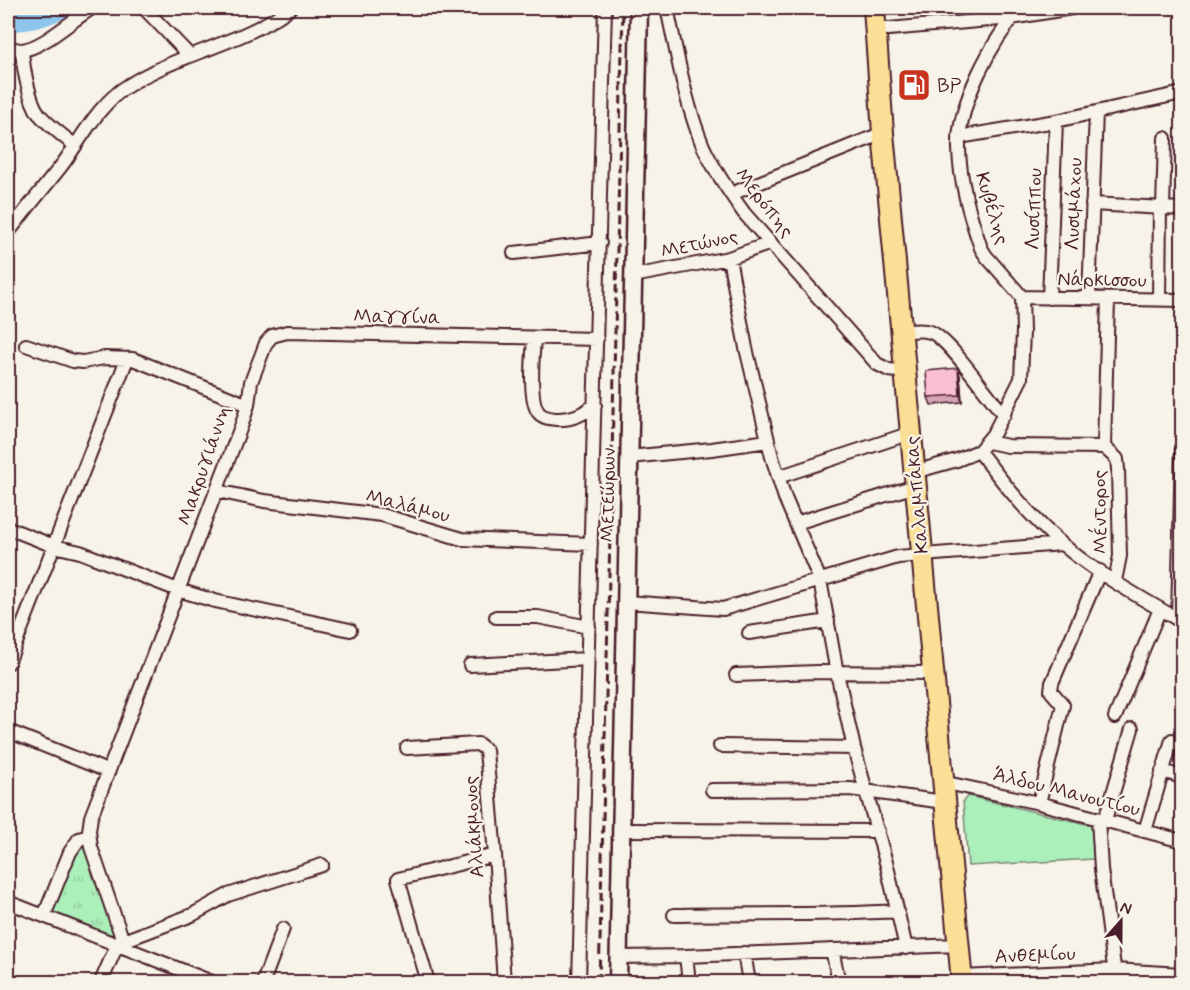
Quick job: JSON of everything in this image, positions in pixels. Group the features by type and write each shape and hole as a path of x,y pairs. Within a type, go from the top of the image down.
{"main road":[{"name":"Καλαμπάκας","path":"874,8 883,133 962,980"}],"street":[{"path":"8,47 22,50 53,36 92,8"},
{"path":"144,8 190,56"},
{"path":"8,234 117,93 146,75 250,31 290,8"},
{"path":"579,982 605,8"},
{"name":"Μετεώρων","path":"618,982 639,8"},
{"name":"Μερόπης","path":"667,8 680,69 698,132 709,158 731,194 877,364 889,370 905,372"},
{"name":"Κυβέλης","path":"1021,8 1000,33 982,66 964,114 959,137 960,163 966,197 981,248 1022,297"},
{"path":"876,28 889,29 1011,18 1072,8"},
{"path":"22,50 22,59 35,107 40,116 75,146"},
{"path":"959,137 1056,121 1182,93"},
{"name":"Λυσιμάχου","path":"1089,298 1096,112"},
{"name":"Λυσίππου","path":"1049,298 1056,121"},
{"path":"731,194 883,133"},
{"path":"1159,300 1161,208 1166,138"},
{"path":"1092,204 1182,209"},
{"path":"514,253 600,243"},
{"name":"Μετώνος","path":"633,276 729,258 771,243"},
{"path":"729,258 746,348 778,477 820,580 854,748 878,831 906,948"},
{"path":"984,447 1004,415 1022,374 1022,297"},
{"name":"Νάρκισσου","path":"1022,297 1182,300"},
{"path":"796,523 915,479 984,447 1104,447 1108,299"},
{"path":"902,332 932,332 941,339 1004,415"},
{"name":"Μαγγίνα","path":"248,405 249,391 256,369 269,339 277,333 597,339"},
{"path":"534,338 532,382 535,407 539,414 547,418 571,418 595,405"},
{"name":"Μακρυγιάννη","path":"26,345 73,361 127,358 147,363 248,405 135,704 107,771 91,817 89,836"},
{"path":"8,662 127,358"},
{"path":"778,477 911,433"},
{"path":"629,457 768,441"},
{"path":"984,447 1015,497 1062,544 1100,572 1180,620 1182,448"},
{"name":"Μέντορος","path":"1104,447 1118,461 1120,556 1115,581"},
{"name":"Μαλάμου","path":"217,491 264,501 382,515 462,539 591,544"},
{"path":"8,528 54,546 80,552 178,590 215,601 350,630"},
{"path":"626,602 723,609 898,557 1062,544"},
{"path":"1039,803 1063,705 1052,691 1052,683 1100,572"},
{"path":"1115,717 1160,609"},
{"path":"496,617 538,617 589,627"},
{"path":"749,633 828,621"},
{"path":"470,665 587,658"},
{"path":"736,675 817,672 932,673"},
{"path":"1115,976 1101,869 1102,819 1132,729"},
{"path":"8,731 107,771"},
{"path":"1145,831 1172,740"},
{"name":"Αλιάκμονος","path":"407,748 478,744 485,748 495,855 501,982"},
{"path":"720,746 854,748"},
{"path":"1162,771 1182,777"},
{"name":"Άλδου Μανουτίου","path":"942,782 1039,803 1182,841"},
{"path":"712,790 850,789 944,802"},
{"path":"621,830 878,831"},
{"path":"44,916 76,842 89,836 90,847 120,944"},
{"path":"428,982 398,879 495,855"},
{"path":"101,982 120,944 192,915 228,895 322,865"},
{"path":"8,902 212,982"},
{"path":"674,915 775,913 842,915 897,911"},
{"path":"263,982 283,928"},
{"path":"618,957 958,945"},
{"path":"832,950 839,982"},
{"path":"744,953 749,982"},
{"path":"686,956 689,982"},
{"name":"Ανθεμίου","path":"962,980 1182,974"}],"green space":[{"path":"968,796 1094,826 1094,859 968,866 963,801"},
{"path":"78,846 86,849 88,853 114,934 112,938 49,913"}],"building":[{"path":"958,368 960,395 928,397 926,371"}],"waterway":[{"path":"8,21 36,18 62,8"}],"railway":[{"path":"599,982 623,8"}],"place":[{"name":"BP","path":"914,85"}]}
